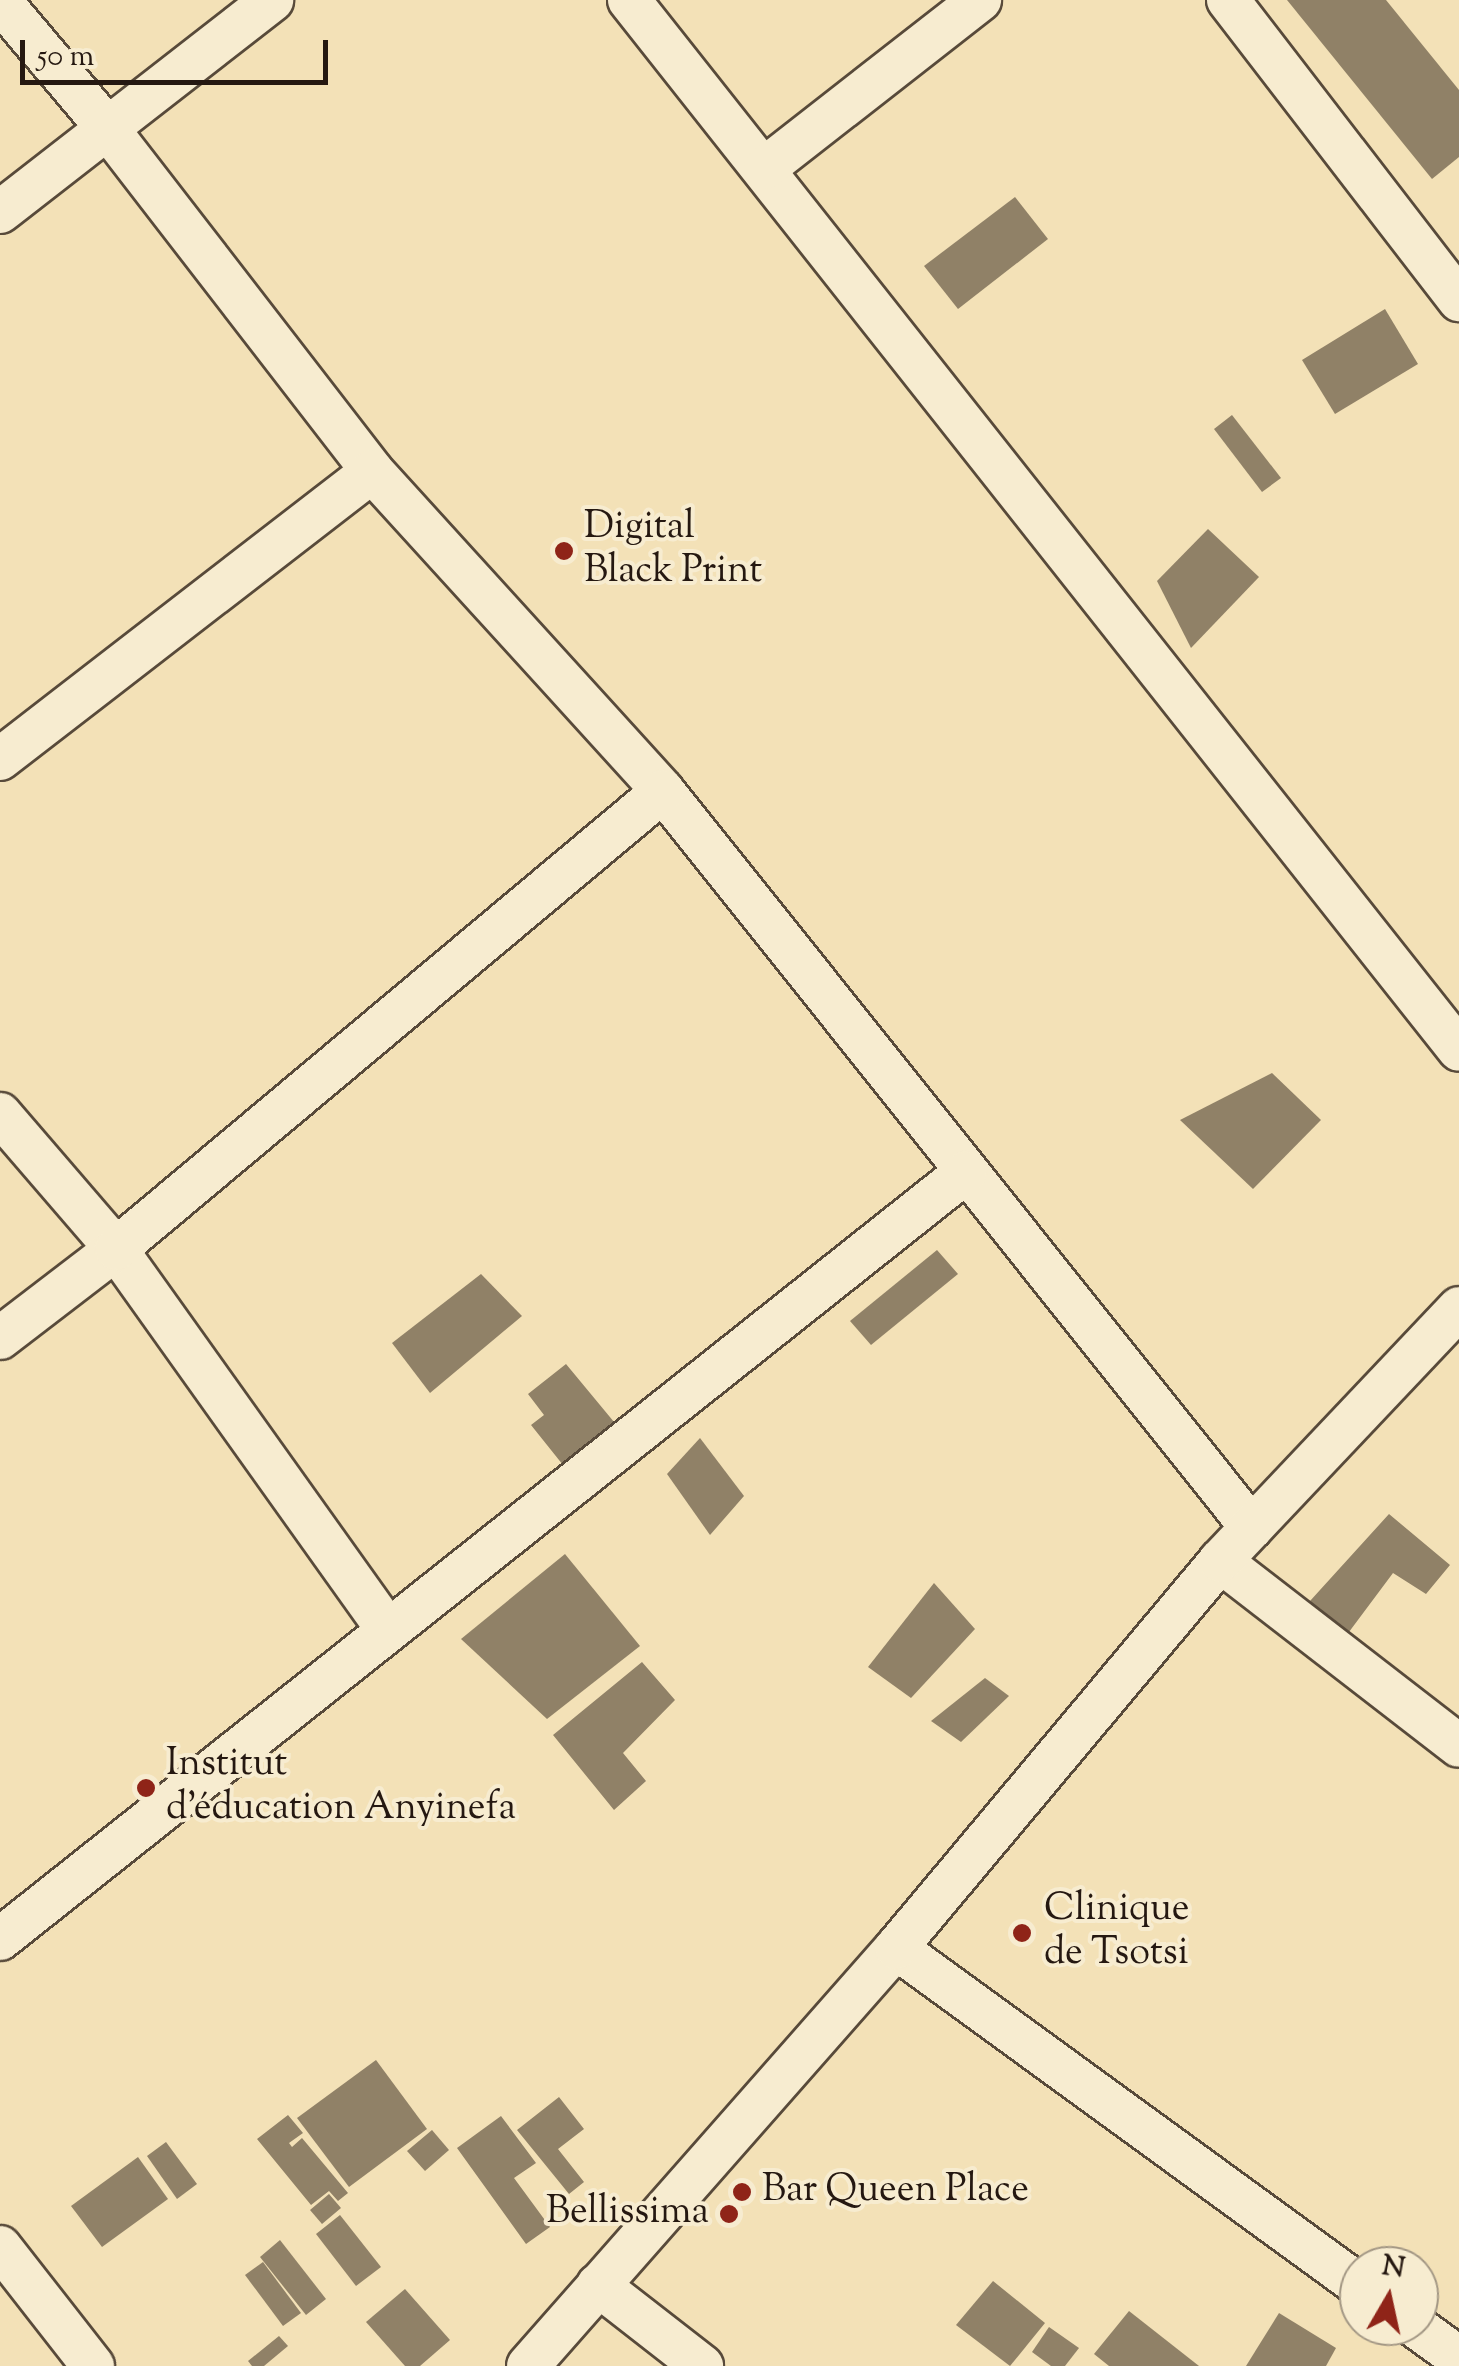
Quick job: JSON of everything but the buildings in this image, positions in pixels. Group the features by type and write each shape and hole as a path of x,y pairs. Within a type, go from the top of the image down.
{"street":[{"path":"0,212 272,0"},
{"path":"628,0 765,168 1459,1050"},
{"path":"765,168 980,0"},
{"path":"1228,0 1459,300"},
{"path":"0,1 108,128 372,471 663,791 1252,1528"},
{"path":"0,759 372,471"},
{"path":"0,1338 116,1249 663,791"},
{"path":"0,1114 116,1249 388,1630"},
{"path":"0,1939 966,1172"},
{"path":"528,2366 896,1948 1220,1561 1459,1308"},
{"path":"1220,1561 1459,1746"},
{"path":"896,1948 1339,2270"},
{"path":"0,2247 94,2366"},
{"path":"598,2284 702,2366"}],"place":[{"name":"Digital Black Print","path":"564,551"},
{"name":"Institut d'éducation Anyinefa","path":"146,1788"},
{"name":"Clinique de Tsotsi","path":"1022,1933"},
{"name":"Bar Queen Place","path":"742,2192"},
{"name":"Bellissima","path":"729,2214"}]}
